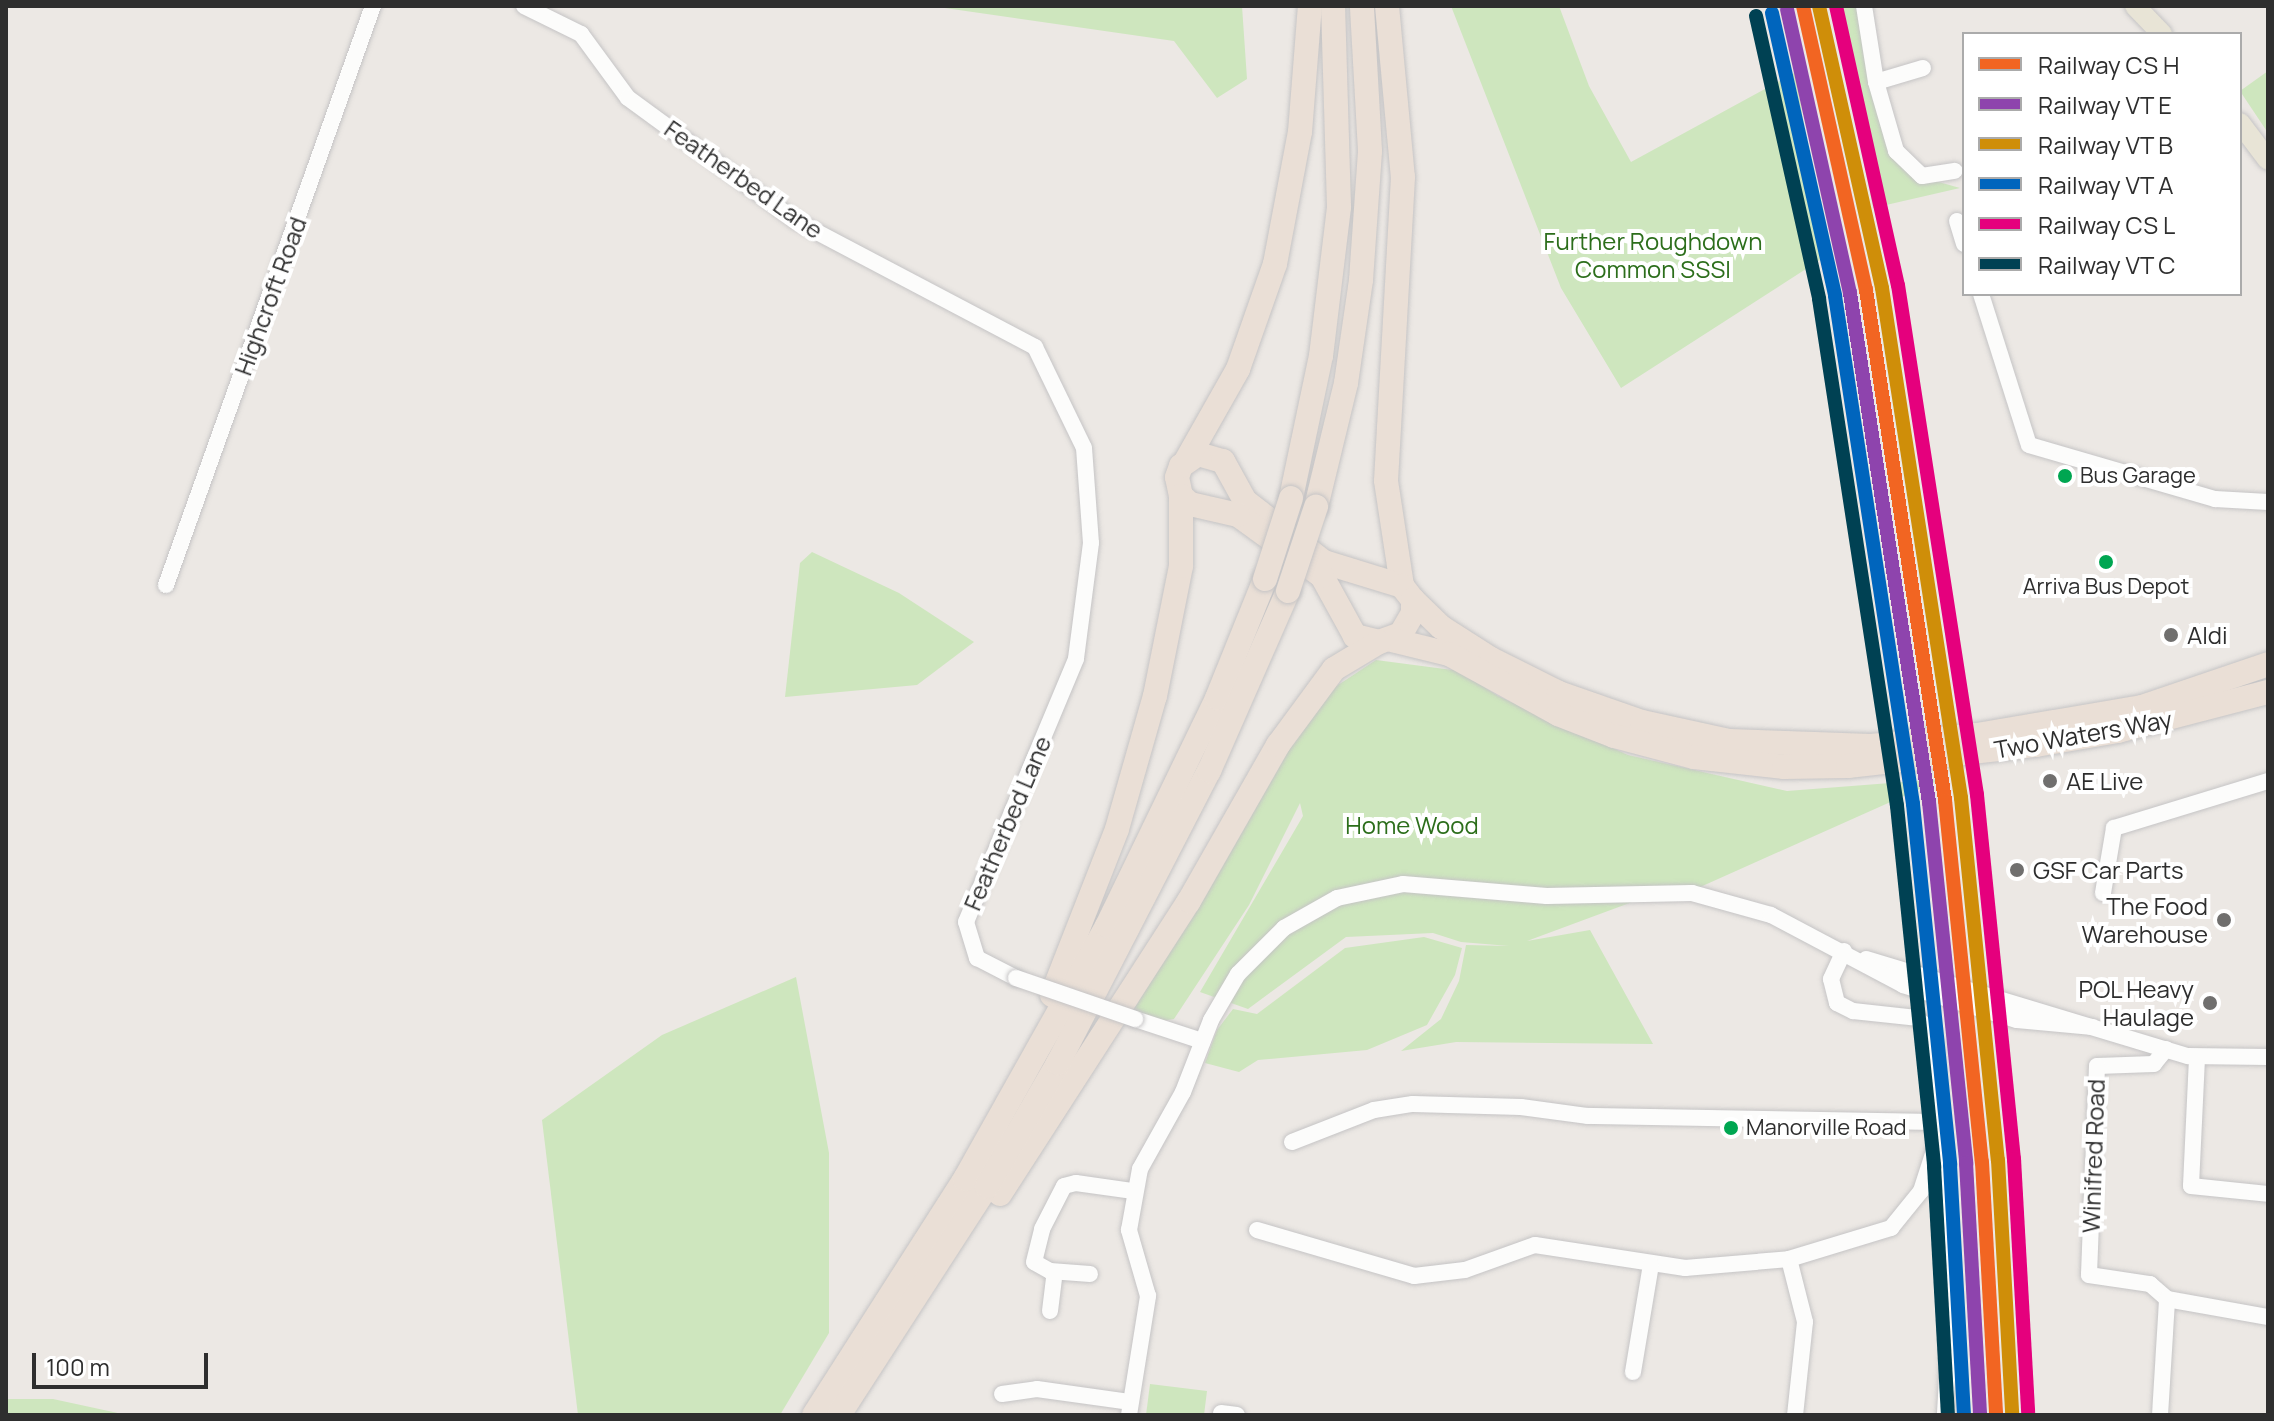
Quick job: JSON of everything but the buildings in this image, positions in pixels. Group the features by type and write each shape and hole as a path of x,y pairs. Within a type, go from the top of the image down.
{"highway":[{"path":"1016,1086 1117,829 1144,736 1181,566 1181,496 1177,477 1238,369 1275,264 1300,132 1310,6"},
{"path":"814,1415 954,1198 1138,864 1211,711 1265,579 1291,498 1321,356 1339,207 1333,6"},
{"path":"839,1415 875,1363 1066,1050 1209,771 1288,591 1316,507 1346,383 1361,280 1370,151 1362,6"},
{"path":"875,1363 902,1335 1075,1080 1295,720 1334,669 1408,626 1408,593 1386,481 1403,177 1387,6"},
{"path":"1186,461 1211,454 1223,461 1245,501 1324,562 1408,593"},
{"name":"Two Waters Way","path":"1181,496 1190,504 1238,515 1311,568 1334,592 1355,636 1449,654 1558,714 1668,752 1784,767 2118,731 2268,692"},
{"name":"Two Waters Way","path":"1408,593 1441,627 1520,675 1607,711 1678,732 1809,747 1920,751"},
{"name":"Two Waters Way","path":"1978,744 2091,719 2219,682 2268,664"}],"main road":[{"path":"2135,6 2160,32"},
{"path":"2242,126 2268,160"},
{"path":"2219,682 2268,657"},
{"path":"2219,682 2268,675"}],"street":[{"name":"Highcroft Road","path":"166,585 373,6"},
{"name":"Featherbed Lane","path":"524,6 581,34 628,98 796,221 1035,347 1084,448 1091,543 1076,659 968,912 967,937 977,958 1016,978 1202,1041"},
{"path":"1864,6 1876,82 1896,151 1922,176 1955,171"},
{"path":"1876,82 1923,68"},
{"path":"1957,221 1962,237"},
{"path":"1982,296 2029,445 2215,499 2268,502"},
{"path":"2103,893 2114,828 2268,781"},
{"path":"1002,1394 1037,1389 1129,1409 1148,1296 1129,1230 1133,1191 1183,1092 1202,1041 1228,990 1270,939 1327,903 1380,887 1426,884 1547,896 1692,893 1771,915 1851,954 1903,985 2007,1018 2093,1027"},
{"path":"1851,954 2197,1058 2268,1057"},
{"path":"1851,954 1831,979 1837,1003 1853,1011 1917,1018 1931,1031 1941,1124 1953,1331 1945,1415"},
{"name":"Winifred Road","path":"2166,1049 2154,1064 2097,1066 2089,1275 2150,1284 2167,1299"},
{"path":"2197,1058 2191,1186 2268,1194"},
{"path":"1292,1142 1374,1110 1413,1104 1521,1107 1588,1116 1941,1124"},
{"path":"1257,1230 1414,1276 1465,1270 1535,1245 1685,1268 1789,1259 1891,1228 1915,1203 1941,1124"},
{"path":"1090,1274 1039,1268 1033,1252 1064,1186 1076,1183 1133,1191"},
{"path":"1915,1203 1931,1202 1946,1210"},
{"path":"1789,1259 1805,1322 1795,1415"},
{"path":"1633,1372 1651,1265"},
{"path":"1053,1311 1055,1272"},
{"path":"2160,1415 2167,1299 2268,1317"}],"green space":[{"path":"931,6 1242,6 1247,79 1217,98 1174,41"},
{"name":"Further Roughdown Common SSSI","path":"1451,6 1559,6 1589,86 1631,162 1796,72 1823,258 1621,388 1561,288"},
{"path":"1832,6 1860,6 1892,152 1914,175 1960,188 1873,208"},
{"path":"2268,71 2268,133 2242,94 2242,90"},
{"path":"812,552 899,593 974,642 917,685 785,697 800,563"},
{"name":"Home Wood","path":"1376,660 1460,671 1498,696 1628,755 1787,791 1942,779 1698,888 1670,888 1527,941 1590,930 1653,1044 1456,1042 1401,1051 1441,1019 1459,981 1466,945 1509,946 1461,942 1433,933 1346,937 1248,1009 1200,992 1303,816 1300,803 1249,905 1174,1019 1161,1021 1133,1011 1286,753 1335,687"},
{"path":"1424,937 1462,948 1455,975 1427,1025 1367,1050 1258,1060 1239,1072 1205,1063 1217,1030 1233,1009 1257,1014 1345,948"},
{"path":"796,977 829,1153 829,1333 780,1415 578,1415 542,1120 662,1035"},
{"path":"1150,1384 1207,1391 1204,1415 1146,1415"},
{"path":"6,1399 53,1399 127,1415 6,1415"}],"transit line":[{"path":"1803,6 1866,290 1945,800 1982,1162 1996,1415"},
{"path":"1819,6 1882,288 1961,798 1998,1160 2012,1414"},
{"path":"1836,6 1898,285 1977,795 2014,1159 2028,1413"},
{"path":"1787,9 1850,293 1929,802 1966,1163 1980,1415"},
{"path":"1772,13 1835,296 1913,804 1950,1165 1964,1415"},
{"path":"1756,16 1819,299 1897,806 1934,1166 1948,1415"}],"place":[{"name":"Bus Garage","path":"2065,476"},
{"name":"Arriva Bus Depot","path":"2106,562"},
{"name":"Aldi","path":"2171,635"},
{"name":"AE Live","path":"2050,781"},
{"name":"GSF Car Parts","path":"2017,870"},
{"name":"The Food Warehouse","path":"2224,920"},
{"name":"POL Heavy Haulage","path":"2210,1003"},
{"name":"Manorville Road","path":"1731,1128"}]}
